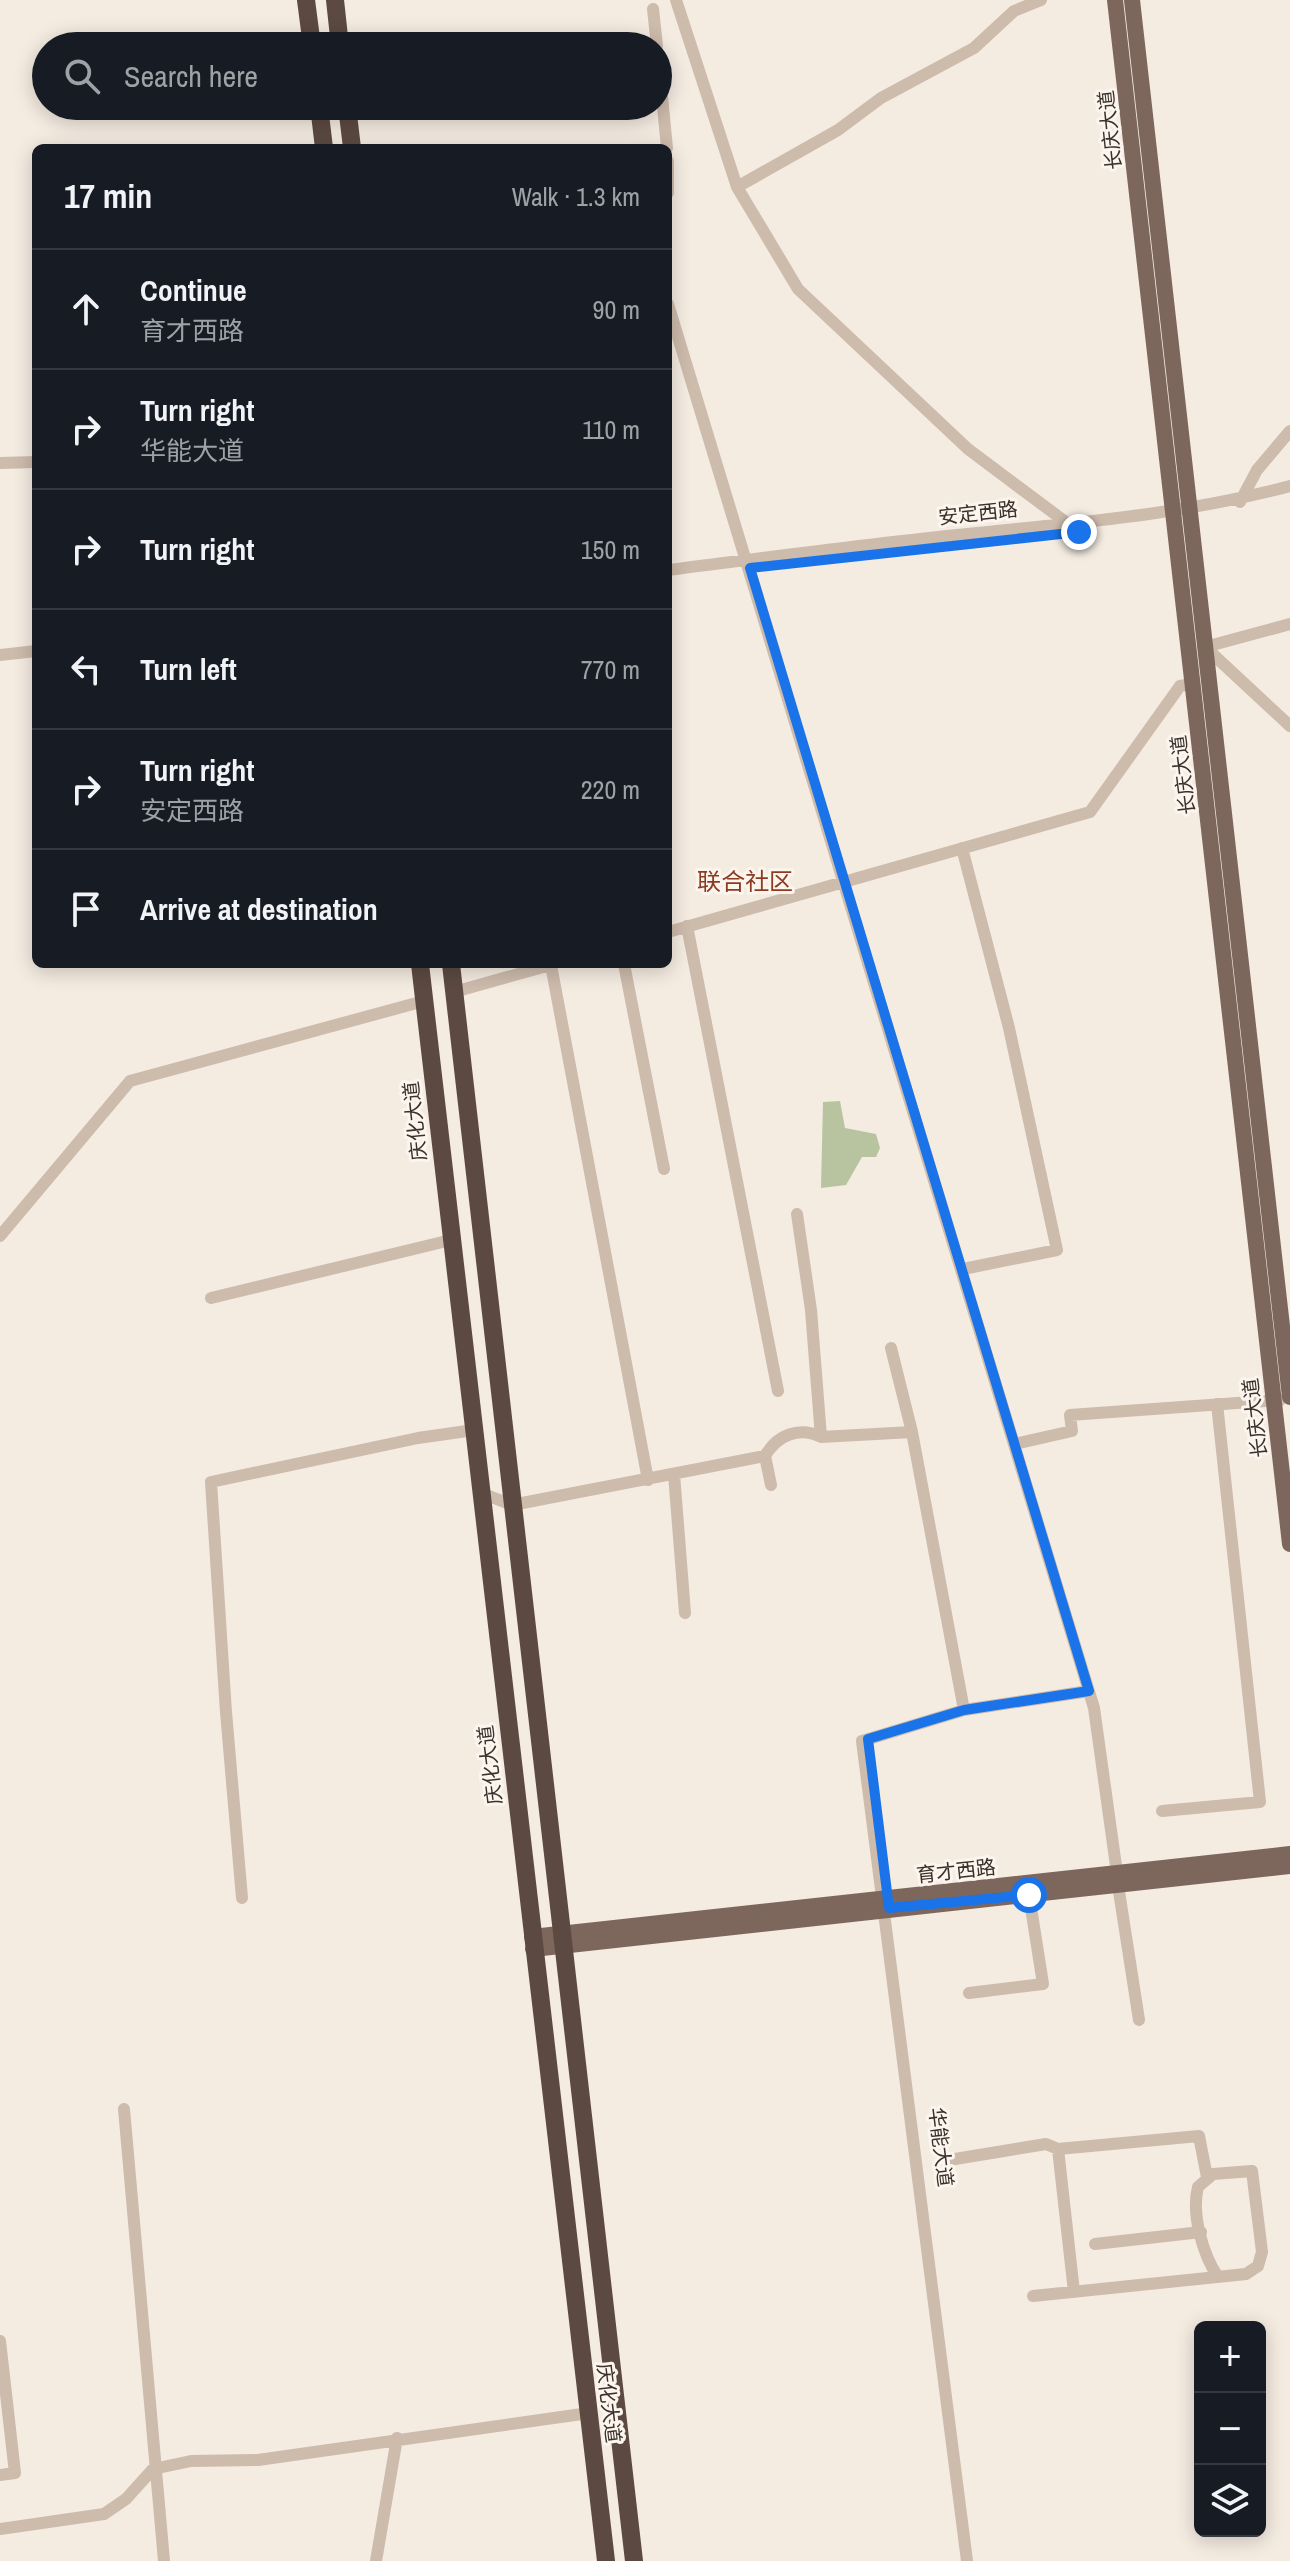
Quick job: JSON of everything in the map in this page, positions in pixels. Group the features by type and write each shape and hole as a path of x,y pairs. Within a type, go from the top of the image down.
{"highway":[{"path":"306,0 310,32"},
{"path":"335,0 338,32"},
{"path":"321,120 324,144"},
{"path":"349,120 352,144"},
{"name":"庆化大道","path":"420,968 606,2561"},
{"name":"庆化大道","path":"451,968 634,2561"}],"main road":[{"name":"长庆大道","path":"1115,0 1182,516 1205,647 1284,1398 1290,1544"},
{"name":"长庆大道","path":"1132,0 1182,516 1192,684 1284,1398"},
{"name":"育才西路","path":"886,1904 1029,1895 1290,1854"},
{"name":"育才西路","path":"532,1943 1117,1879 1290,1866"}],"street":[{"path":"676,0 737,187 798,289 968,449 1074,528"},
{"path":"737,187 838,130 881,98 974,48 1014,11 1041,0"},
{"path":"653,3 656,32"},
{"path":"664,120 667,144"},
{"path":"672,317 846,880 1089,1691 1139,2020"},
{"path":"1239,504 1257,470 1290,431"},
{"path":"0,463 32,462"},
{"name":"安定西路","path":"1239,504 1290,486"},
{"name":"安定西路","path":"672,570 1182,516 1290,494"},
{"name":"安定西路","path":"672,577 749,564"},
{"path":"1205,647 1290,624"},
{"path":"0,647 32,644"},
{"path":"1205,647 1290,726"},
{"path":"0,655 32,651"},
{"path":"672,931 1090,812 1164,706 1180,686 1192,684"},
{"path":"962,848 1009,1028 1057,1250 963,1269"},
{"path":"687,926 778,1391"},
{"path":"454,992 538,968"},
{"path":"553,968 648,1480"},
{"path":"625,968 664,1169"},
{"path":"0,1236 130,1081 424,1001"},
{"path":"797,1214 811,1310 821,1437"},
{"path":"211,1298 451,1240"},
{"path":"891,1348 912,1432 964,1710 1089,1691"},
{"path":"1015,1444 1072,1431 1070,1415 1284,1398"},
{"path":"1162,1811 1260,1802 1217,1404"},
{"path":"242,1898 211,1482 418,1438 474,1430"},
{"path":"481,1493 512,1505 765,1456 786,1435 811,1432 821,1437 912,1432"},
{"path":"765,1456 771,1485"},
{"path":"674,1474 685,1613"},
{"name":"华能大道","path":"964,1710 865,1740 967,2561"},
{"path":"969,1993 1043,1984 1029,1895"},
{"name":"华能大道","path":"886,1904 974,2561"},
{"path":"124,2109 153,2469 164,2561"},
{"path":"949,2160 1046,2144 1058,2149 1199,2136 1207,2177 1196,2193 1201,2232 1208,2262 1218,2277"},
{"path":"1058,2149 1074,2292"},
{"path":"1033,2296 1253,2271 1262,2252 1252,2171 1207,2177"},
{"path":"1095,2244 1201,2232"},
{"path":"0,2341 15,2473 0,2475"},
{"path":"0,2529 113,2511 153,2469 191,2461 258,2460 589,2413"},
{"path":"376,2561 397,2438"}],"green space":[{"path":"840,1101 845,1128 876,1134 880,1148 876,1157 862,1157 846,1185 821,1188 823,1102"}],"district":[{"name":"联合社区","path":"745,882"}],"route":[{"path":"1029,1895 889,1908 868,1739 964,1710 1089,1691 750,568 1079,532"}]}
